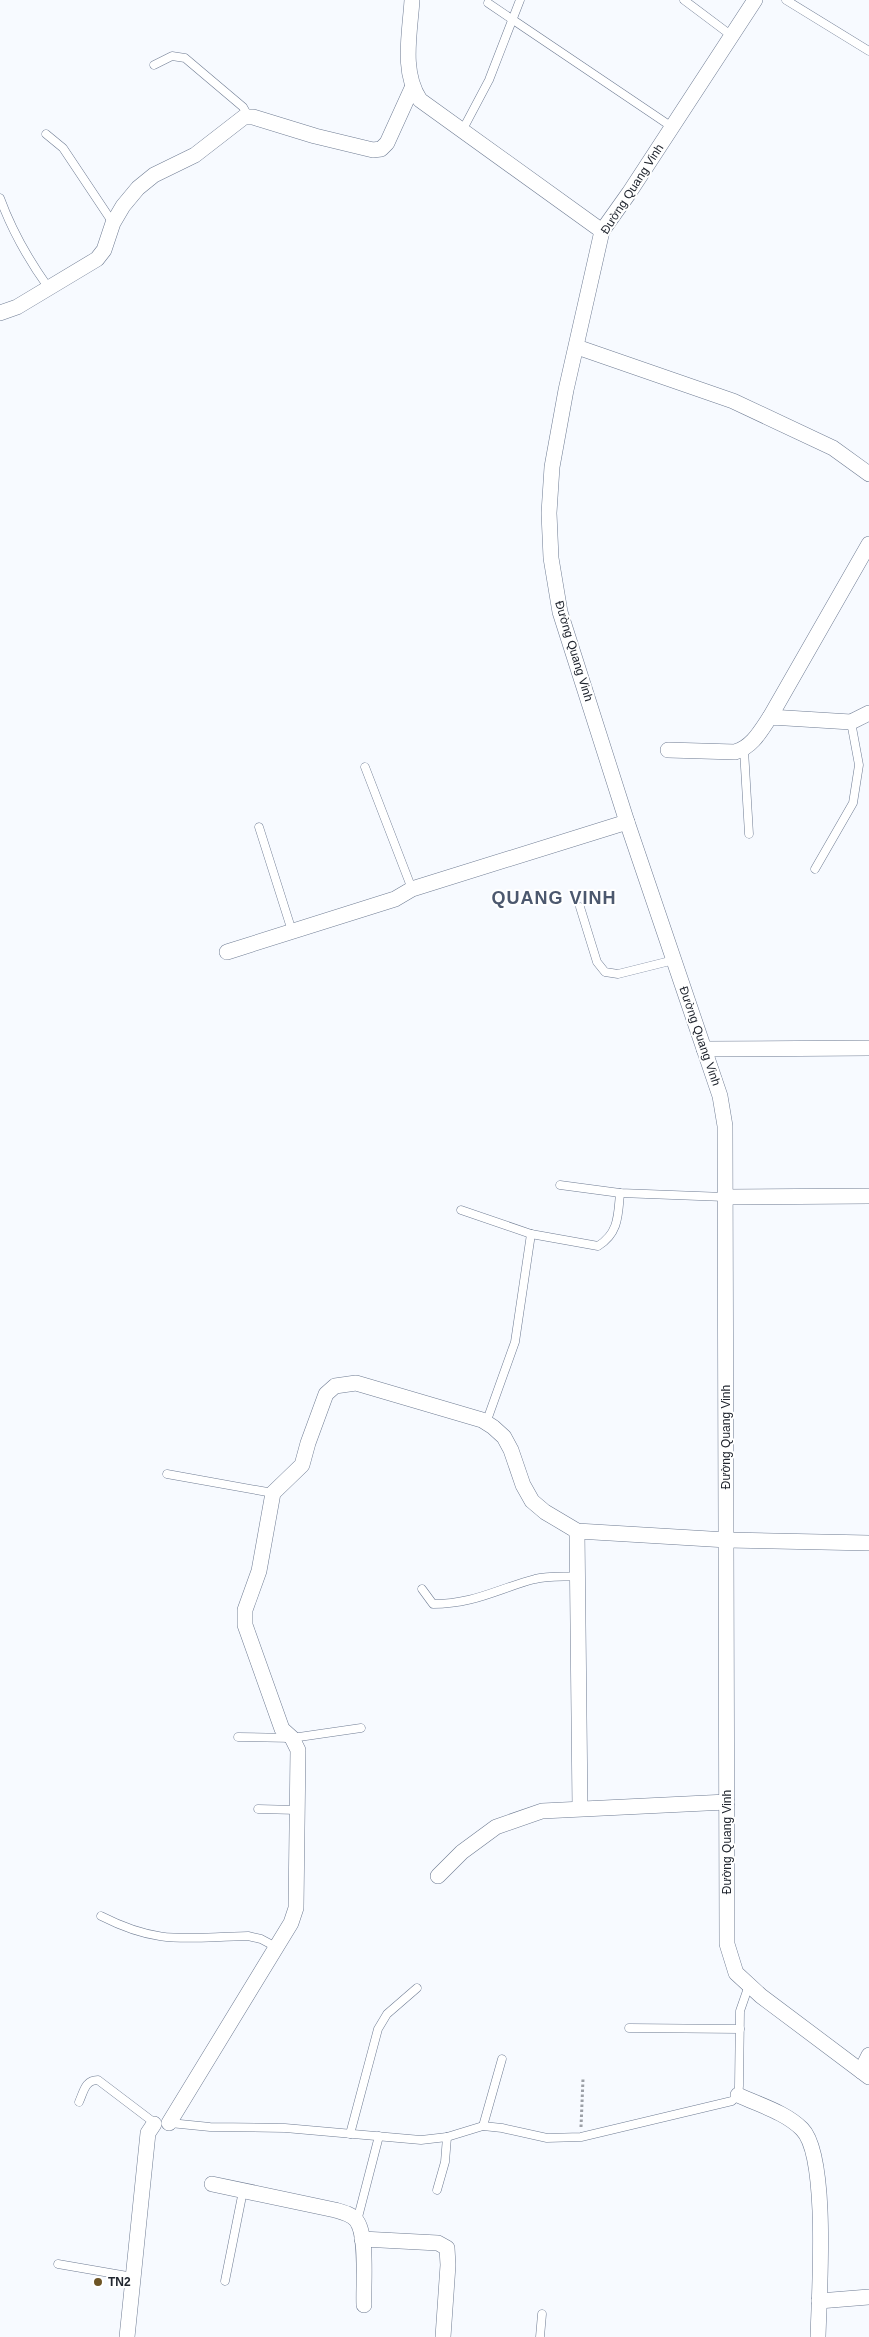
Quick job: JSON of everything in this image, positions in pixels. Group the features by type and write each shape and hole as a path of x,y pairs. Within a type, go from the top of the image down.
{"street":[{"path":"412,0 408,75 412,88 420,100 602,231"},
{"name":"Đường Quang Vinh","path":"755,0 602,231 552,467 549,513 551,558 560,612 627,822 720,1096 725,1126 727,1944 736,1973 761,1996 865,2074"},
{"path":"0,313 17,307 97,259 104,250 113,223 123,206 138,188 154,175 195,155 248,116 315,136 373,150 381,149 387,143 412,88"},
{"path":"577,348 733,401 833,448 869,474"},
{"path":"668,750 735,752 744,750 758,735 770,717 869,544"},
{"path":"770,717 851,722 869,713"},
{"path":"227,952 395,899 412,889 627,822"},
{"path":"704,1049 869,1048"},
{"path":"725,1197 869,1196"},
{"path":"127,2337 148,2133 162,2123 276,1947 290,1923 296,1908 298,1750 292,1738 282,1729 245,1625 245,1610 259,1571 273,1493 302,1465 326,1394 335,1386 356,1383 486,1423 504,1437 511,1450 523,1485 532,1501 544,1512 577,1531 727,1540 869,1542"},
{"path":"577,1531 580,1808"},
{"path":"438,1876 462,1852 496,1827 542,1811 726,1802"},
{"path":"865,2074 869,2055"},
{"path":"738,2095 787,2118 803,2130 813,2150 819,2183 818,2337"},
{"path":"212,2184 335,2210 347,2214 357,2221 362,2239 364,2305"},
{"path":"362,2239 438,2243 447,2248 448,2265 443,2337"},
{"path":"819,2301 869,2297"}],"lane":[{"path":"462,131 489,80 520,0"},
{"path":"684,0 732,36"},
{"path":"786,0 869,51"},
{"path":"488,3 672,127"},
{"path":"154,64 172,56 185,58 243,108 248,116"},
{"path":"46,134 63,148 113,223"},
{"path":"0,198 10,228 28,259 48,287"},
{"path":"815,869 853,803 859,765 851,722"},
{"path":"744,750 749,834"},
{"path":"365,768 412,889"},
{"path":"259,827 292,931"},
{"path":"580,907 597,962 605,972 618,974 674,960"},
{"path":"560,1184 620,1193 725,1197"},
{"path":"461,1210 531,1234 598,1246 610,1239 618,1218 620,1193"},
{"path":"486,1423 514,1342 531,1234"},
{"path":"168,1474 273,1493"},
{"path":"422,1589 434,1604 456,1604 478,1599 538,1579 578,1576"},
{"path":"238,1737 292,1738 361,1728"},
{"path":"258,1809 297,1810"},
{"path":"101,1916 126,1929 168,1939 248,1936 261,1939 276,1947"},
{"path":"79,2102 86,2084 91,2080 98,2080 162,2123 210,2127 284,2128 421,2140 447,2137 483,2126 502,2128 547,2138 581,2138 732,2101 738,2095 740,2011 749,1985"},
{"path":"350,2134 378,2029 386,2014 417,1988"},
{"path":"629,2028 740,2028"},
{"path":"483,2126 502,2059"},
{"path":"357,2221 379,2136"},
{"path":"437,2190 445,2162 447,2137"},
{"path":"225,2281 243,2191"},
{"path":"58,2264 133,2277"},
{"path":"540,2337 542,2314"}],"path":[{"path":"581,2138 583,2079"}],"place":[{"name":"TN2","path":"98,2282"}],"district":[{"name":"QUANG VINH","path":"554,898"}]}
